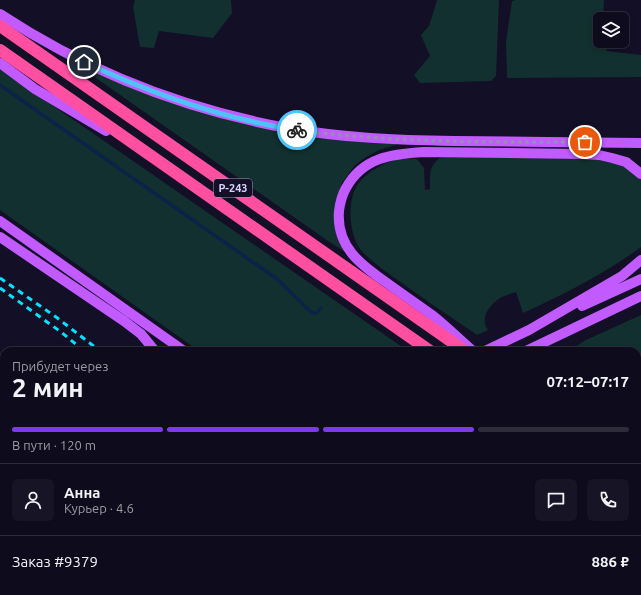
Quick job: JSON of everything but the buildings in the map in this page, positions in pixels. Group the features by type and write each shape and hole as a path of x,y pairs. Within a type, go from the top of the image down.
{"highway":[{"name":"Р-243","path":"0,26 459,347"},
{"name":"Р-243","path":"0,50 424,347"}],"main road":[{"path":"0,14 73,57 157,94 202,109 288,128 375,138 492,142 641,143"},
{"path":"0,63 35,89 160,162"},
{"path":"468,347 433,316 364,266 352,255 340,230 340,204 351,179 359,170 375,161 390,156 417,152 582,154 612,158 626,162 641,174"},
{"path":"0,221 178,347"},
{"path":"0,236 130,325 141,334 152,347"},
{"path":"529,330 622,276 641,260"},
{"path":"493,347 641,279"},
{"path":"534,347 641,296"},
{"path":"605,313 641,300"}],"green space":[{"path":"135,0 231,0 232,13 213,38 159,31 154,48 140,47 133,7"},
{"path":"437,0 499,0 496,76 491,81 420,83 414,75 430,56 421,35 429,26"},
{"path":"604,0 603,12 593,12 593,48 606,48 607,51 641,55 641,77 507,78 506,41 512,1"},
{"path":"69,59 275,130 319,138 397,144 379,150 366,157 355,165 342,183 338,195 345,252"},
{"path":"0,69 402,347 193,347 0,210"},
{"path":"443,156 594,159 629,168 641,178 641,247 628,257 584,283 523,313 516,292 502,297 489,308 487,312 485,321 488,330 477,335 400,282 364,254 355,239 351,223 350,215 354,191 366,175 376,168 393,160 403,158 417,159 424,168 425,190 430,189 430,174 432,166"},
{"path":"641,315 641,347 575,347 586,340"}],"waterway":[{"path":"0,85 277,279 311,312 317,313 321,308"}],"railway":[{"path":"0,278 56,317 95,347"},
{"path":"0,288 79,347"}],"way so far":[{"path":"297,130 388,139 492,142 585,142"}],"route":[{"path":"84,62 157,94 202,109 297,130"}]}
